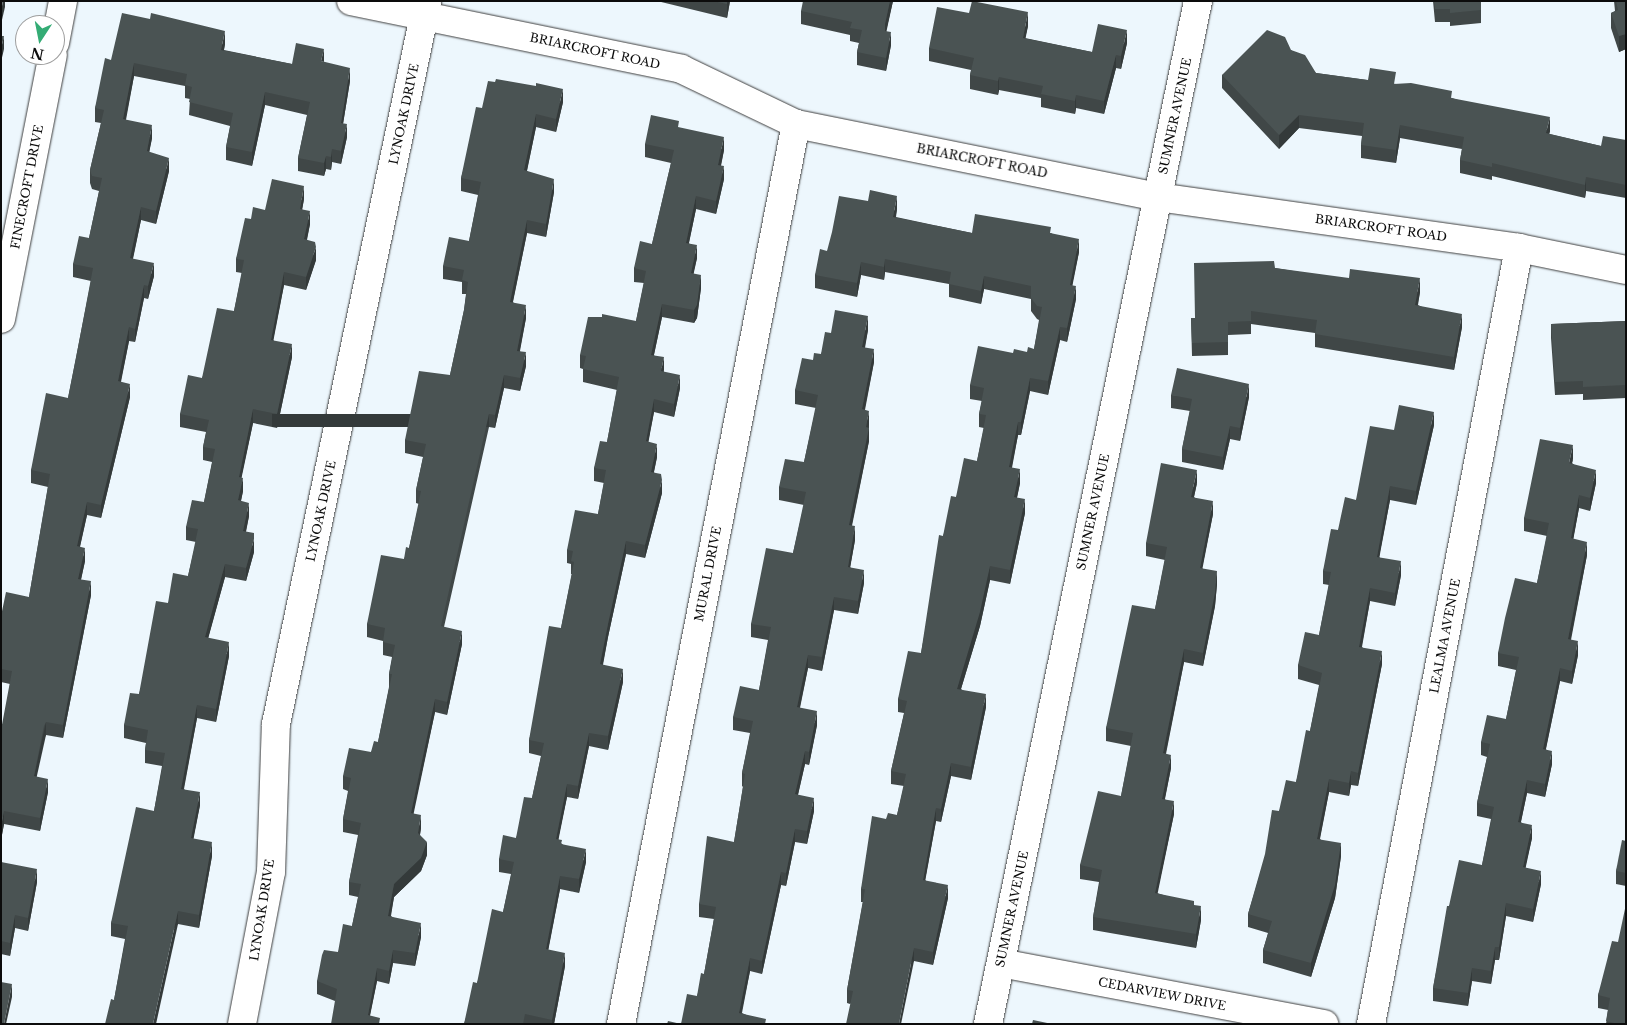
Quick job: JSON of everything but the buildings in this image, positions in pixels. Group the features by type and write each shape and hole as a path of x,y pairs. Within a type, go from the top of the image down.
{"street":[{"path":"60,15 63,1"},
{"name":"BRIARCROFT ROAD","path":"351,1 426,9 681,69 796,124 1158,197 1519,248 1626,270"},
{"name":"SUMNER AVENUE","path":"988,1024 1198,1"},
{"name":"LYNOAK DRIVE","path":"242,1024 271,872 276,724 426,9"},
{"name":"FINECROFT DRIVE","path":"1,319 51,65"},
{"name":"MURAL DRIVE","path":"621,1024 796,124"},
{"name":"LEALMA AVENUE","path":"1371,1024 1519,248"},
{"name":"CEDARVIEW DRIVE","path":"1000,963 1324,1024"}]}
